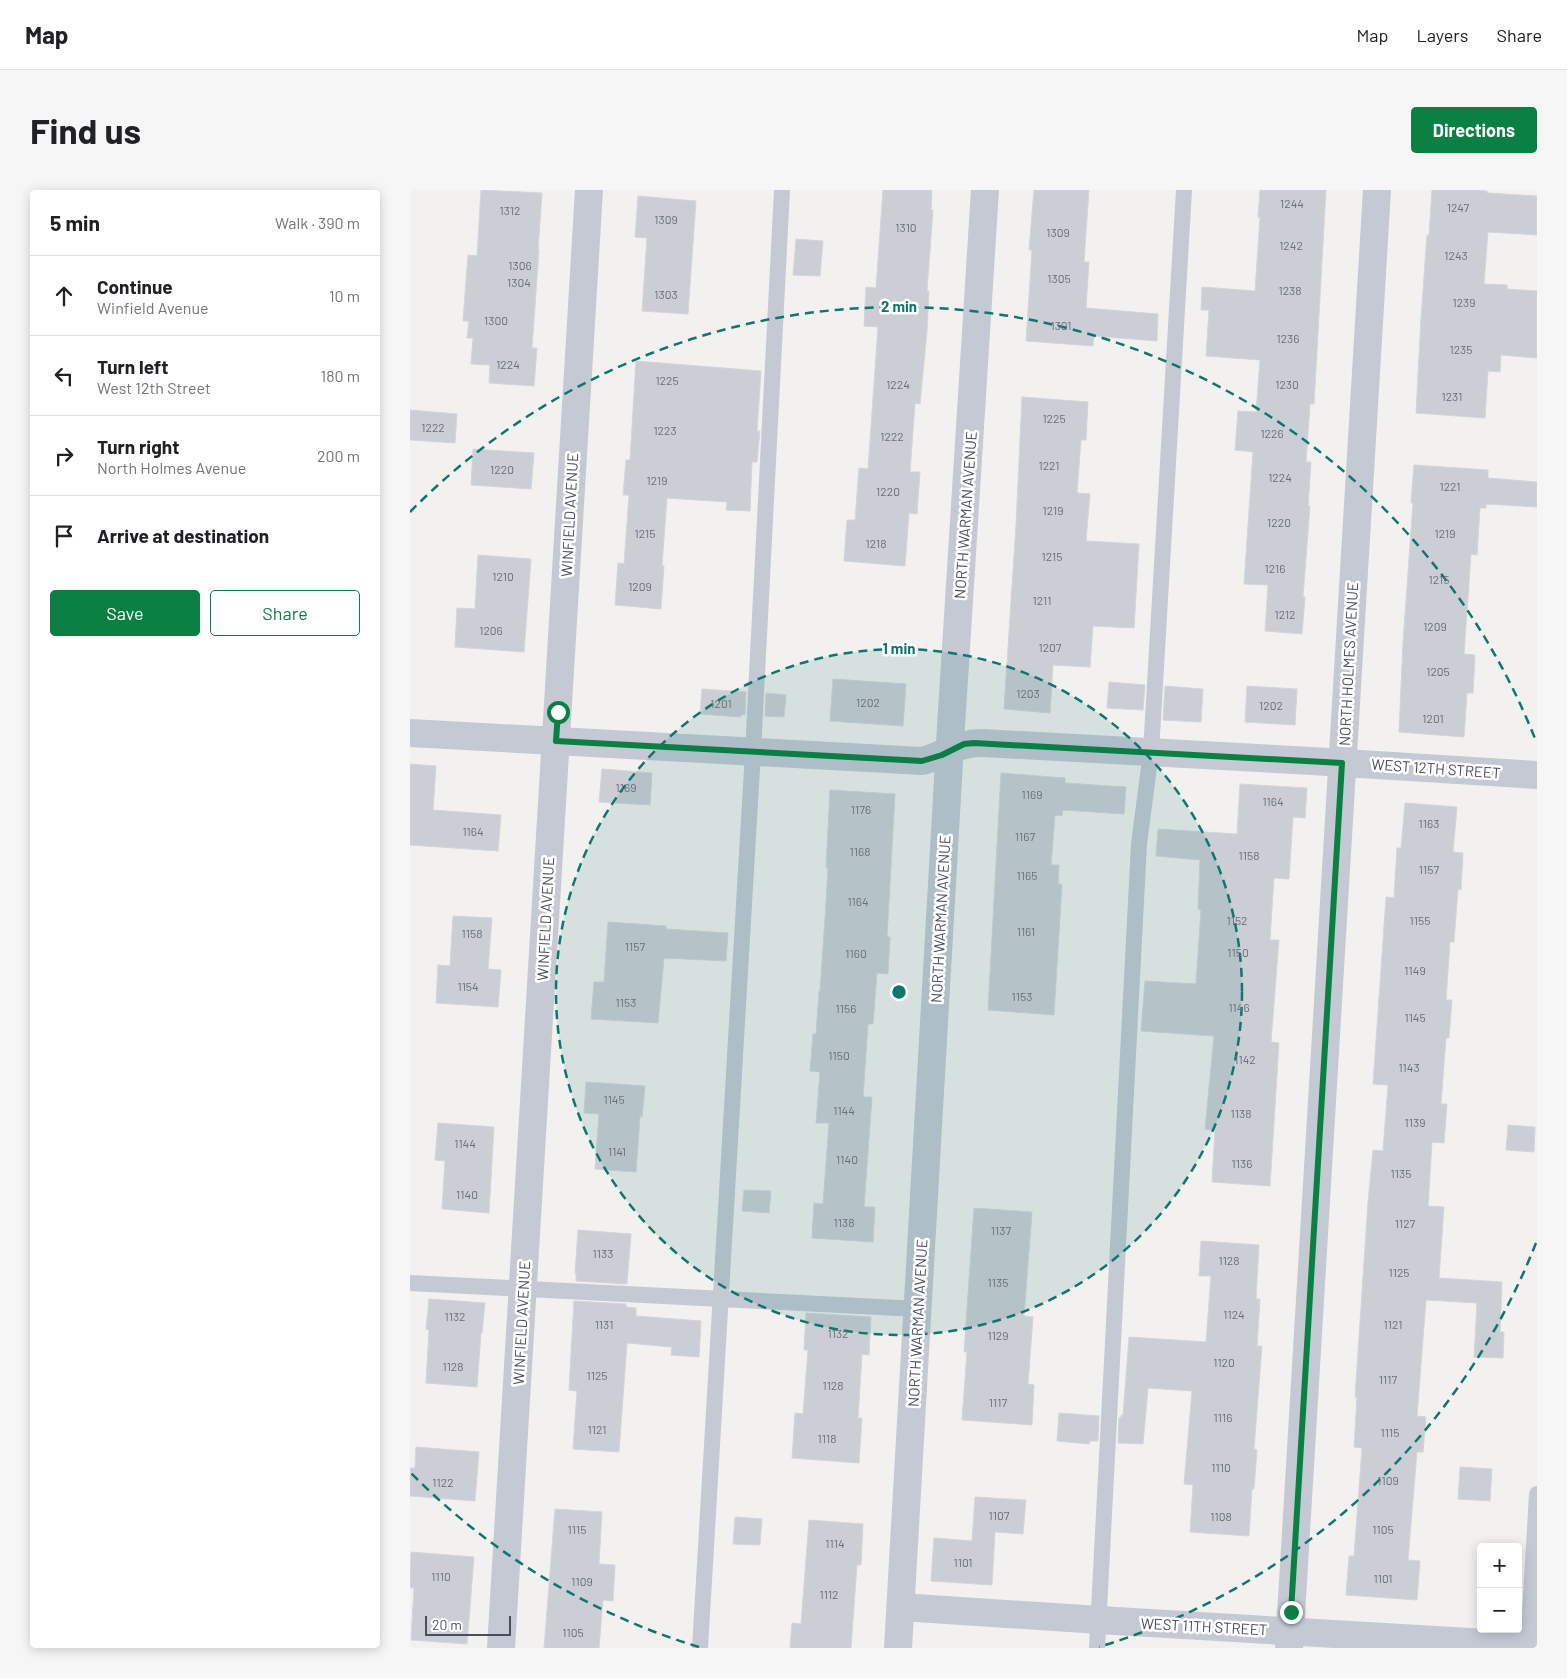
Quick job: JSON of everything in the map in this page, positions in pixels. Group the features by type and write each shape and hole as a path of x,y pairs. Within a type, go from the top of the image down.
{"street":[{"name":"WINFIELD AVENUE","path":"501,1648 589,190"},
{"name":"NORTH WARMAN AVENUE","path":"898,1648 950,751 985,190"},
{"name":"NORTH HOLMES AVENUE","path":"1290,1640 1377,190"},
{"name":"WEST 12TH STREET","path":"410,733 922,761 964,744 974,743 1537,775"},
{"name":"WEST 11TH STREET","path":"901,1607 1099,1620 1290,1640 1531,1646"}],"lane":[{"path":"700,1648 753,752 782,190"},
{"path":"1097,1648 1139,854 1151,752 1184,190"},
{"path":"410,1283 918,1309"},
{"path":"1531,1646 1537,1494"}],"building":[{"path":"481,190 542,193 532,348 537,348 534,386 489,383 490,365 471,364 473,338 467,338 469,321 463,321 468,255 477,256"},
{"path":"883,190 932,190 931,210 933,210 927,291 929,291 927,331 920,404 915,403 910,472 920,472 917,514 909,513 905,566 844,561 847,520 855,520 859,468 868,469 878,327 864,326 866,287 876,288"},
{"path":"1034,190 1089,190 1084,262 1089,262 1086,308 1158,314 1157,341 1094,336 1093,346 1026,341 1032,250 1029,250"},
{"path":"1260,190 1326,190 1314,404 1310,404 1306,462 1311,462 1308,506 1310,506 1302,634 1265,631 1268,585 1244,584 1253,452 1235,450 1238,411 1256,412 1260,360 1206,356 1209,310 1201,310 1202,287 1255,291"},
{"path":"1432,190 1473,190 1487,191 1487,193 1537,196 1537,235 1488,232 1484,284 1507,285 1507,289 1537,291 1537,358 1501,355 1500,372 1488,371 1485,418 1416,413 1421,318"},
{"path":"638,196 696,201 688,314 642,311 647,238 635,237"},
{"path":"796,239 823,241 820,276 793,275"},
{"path":"636,361 761,371 757,431 760,431 757,462 752,462 750,511 726,510 727,502 667,498 661,609 615,605 618,563 624,564 629,495 623,495 626,460 630,460"},
{"path":"1022,397 1088,402 1086,440 1081,440 1077,493 1090,494 1086,541 1139,544 1134,628 1093,626 1090,667 1053,665 1050,713 1004,709"},
{"path":"410,410 457,414 455,443 410,440"},
{"path":"473,449 534,453 531,489 471,485"},
{"path":"1414,465 1488,470 1488,478 1537,482 1537,507 1486,504 1486,508 1480,508 1477,555 1471,554 1464,654 1475,655 1473,693 1467,693 1464,737 1399,732"},
{"path":"478,555 531,559 524,652 455,647 457,608 475,609"},
{"path":"833,679 906,684 903,726 830,721"},
{"path":"1109,682 1145,685 1143,710 1107,708"},
{"path":"1165,686 1203,689 1201,722 1163,720"},
{"path":"1247,686 1297,689 1295,725 1245,722"},
{"path":"702,689 746,692 745,715 741,714 741,717 700,714"},
{"path":"766,693 786,695 784,717 765,716"},
{"path":"410,764 436,766 433,810 501,815 498,851 410,845"},
{"path":"602,769 652,773 650,805 599,802"},
{"path":"1001,773 1065,778 1065,783 1126,787 1124,814 1063,810 1062,816 1055,815 1051,865 1059,865 1058,884 1062,884 1054,1015 988,1010"},
{"path":"1240,784 1307,788 1305,818 1293,817 1289,879 1274,878 1270,940 1279,940 1271,1042 1279,1043 1270,1186 1212,1182 1215,1130 1205,1129 1214,1036 1141,1031 1145,981 1196,984 1201,910 1198,909 1200,860 1156,856 1158,829 1237,834"},
{"path":"830,790 895,794 887,937 890,937 888,974 877,973 873,1024 868,1024 863,1097 872,1097 864,1207 875,1207 873,1242 812,1238 814,1203 823,1204 829,1123 816,1123 820,1072 810,1071 813,1034 816,1034 820,991 828,868 826,868"},
{"path":"1405,803 1457,807 1453,852 1463,853 1461,890 1458,889 1454,942 1450,942 1446,1000 1452,1000 1449,1038 1446,1038 1441,1104 1447,1104 1444,1143 1432,1142 1428,1206 1444,1207 1439,1278 1502,1282 1500,1332 1504,1332 1503,1358 1474,1357 1477,1303 1426,1300 1417,1416 1426,1417 1423,1452 1417,1452 1408,1560 1420,1561 1417,1600 1346,1595 1349,1556 1354,1556 1362,1448 1354,1447 1357,1397 1355,1397 1368,1202 1373,1150 1383,1151 1388,1085 1373,1084 1386,897 1394,898 1397,848 1401,848"},
{"path":"453,916 492,918 488,969 501,970 498,1007 436,1003 438,965 450,966"},
{"path":"608,922 666,926 666,929 728,933 726,961 664,958 658,1023 591,1019 594,982 604,982"},
{"path":"586,1082 645,1086 642,1117 640,1116 636,1172 595,1169 599,1114 584,1113"},
{"path":"438,1123 494,1127 489,1213 442,1209 445,1161 435,1160"},
{"path":"1508,1125 1535,1127 1534,1152 1506,1150"},
{"path":"744,1190 771,1191 769,1213 742,1211"},
{"path":"974,1208 1032,1212 1024,1316 1033,1317 1028,1384 1034,1385 1032,1425 962,1420 967,1352 964,1352"},
{"path":"578,1230 631,1234 627,1284 576,1281"},
{"path":"1201,1241 1259,1245 1256,1299 1260,1299 1257,1346 1262,1346 1254,1449 1257,1450 1249,1536 1190,1532 1193,1485 1184,1484 1192,1391 1148,1388 1143,1444 1118,1443 1119,1418 1123,1415 1129,1337 1206,1342 1211,1276 1199,1276"},
{"path":"429,1299 485,1303 477,1387 426,1383 429,1330 426,1329"},
{"path":"574,1301 626,1304 626,1307 636,1308 636,1316 701,1321 699,1357 671,1355 672,1347 627,1343 619,1452 573,1449 577,1391 569,1390"},
{"path":"806,1313 871,1317 869,1355 862,1354 858,1418 862,1418 859,1463 792,1458 795,1413 803,1414 808,1350 804,1350"},
{"path":"1059,1413 1099,1416 1098,1441 1090,1441 1089,1444 1057,1441"},
{"path":"416,1447 479,1452 475,1501 410,1496 410,1468 415,1468"},
{"path":"1460,1467 1492,1469 1490,1501 1458,1499"},
{"path":"975,1497 1026,1500 1023,1534 995,1532 992,1585 931,1581 934,1538 972,1541"},
{"path":"555,1509 602,1512 599,1564 615,1565 613,1601 603,1600 599,1648 544,1648"},
{"path":"735,1517 762,1519 760,1545 733,1544"},
{"path":"809,1520 863,1524 861,1565 857,1565 851,1648 790,1648 792,1623 801,1624"},
{"path":"411,1552 474,1557 467,1644 411,1640 414,1588 410,1588"}],"route":[{"path":"558,712 556,741 922,761 930,760 958,746 974,743 1342,763 1291,1612"}]}
